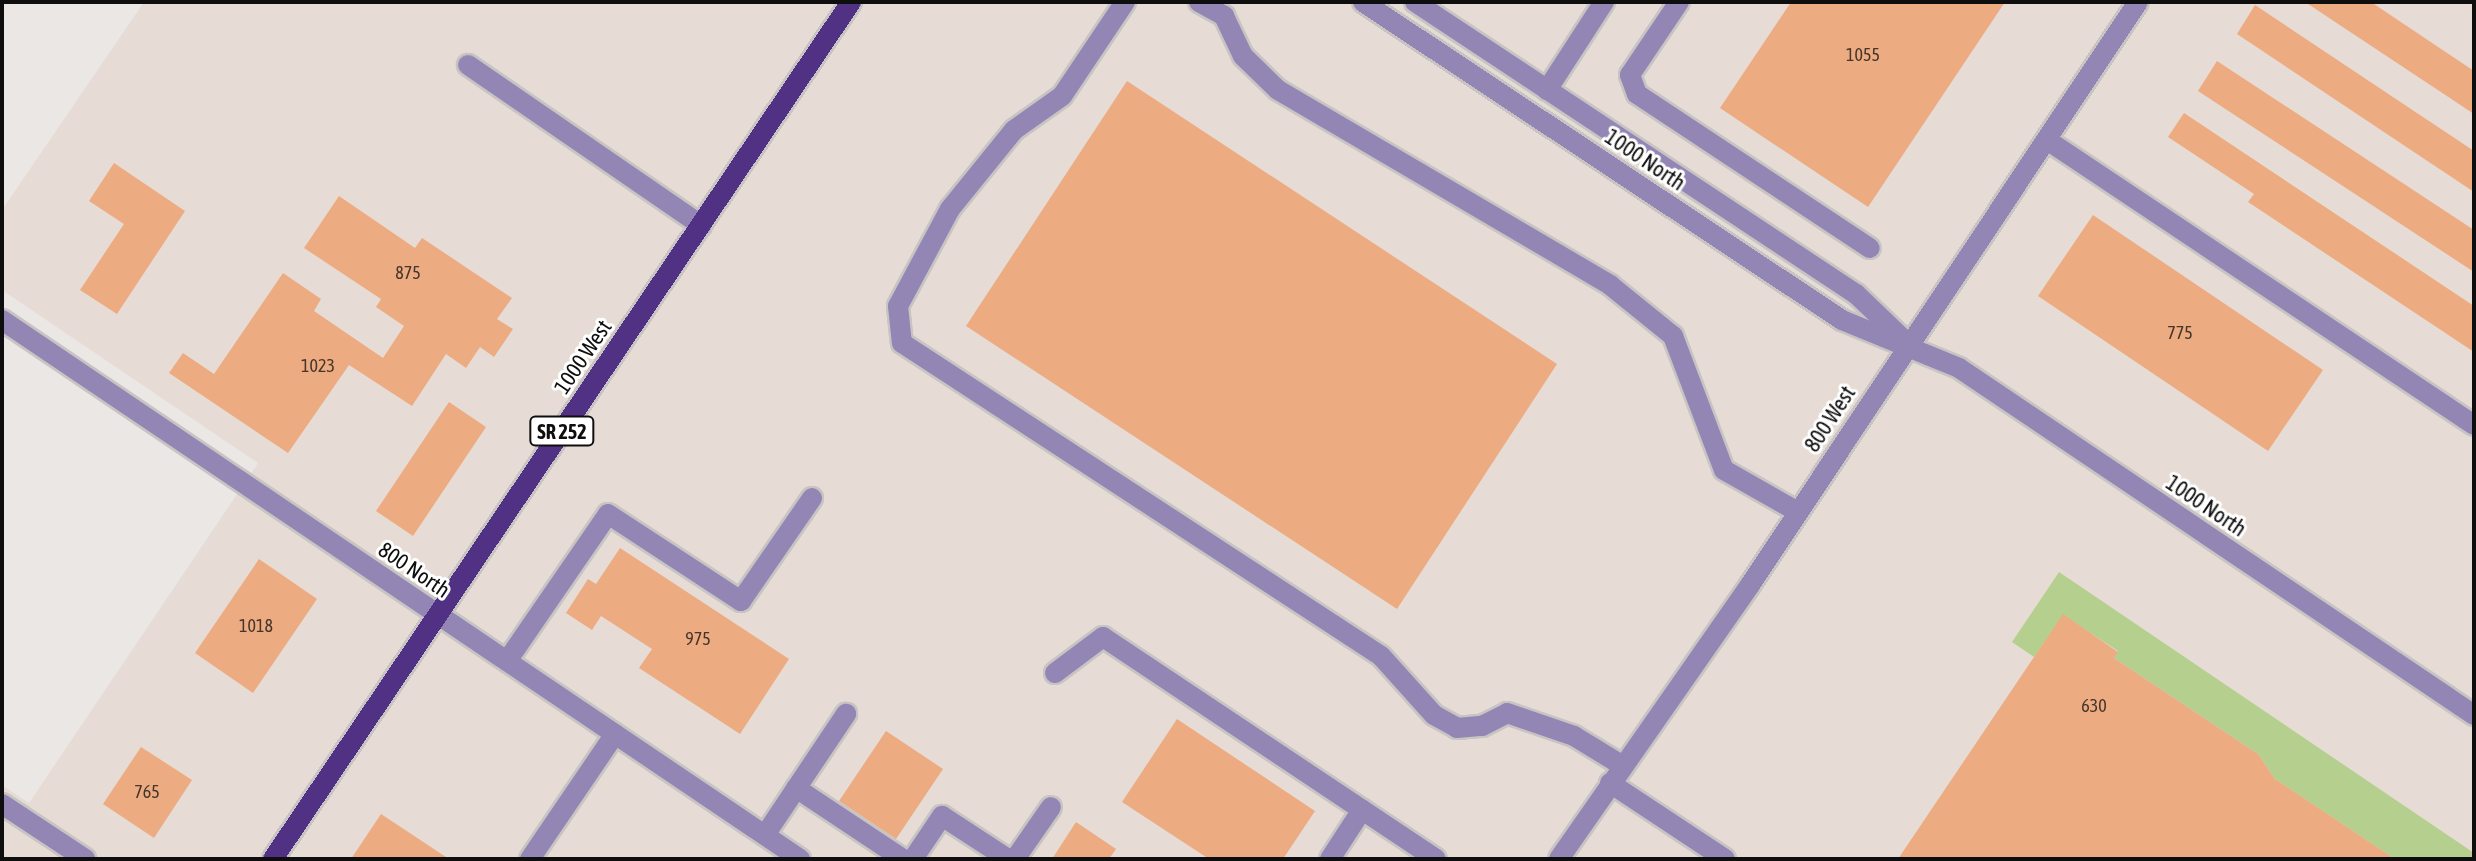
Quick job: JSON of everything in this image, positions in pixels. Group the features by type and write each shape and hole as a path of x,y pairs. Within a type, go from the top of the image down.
{"main road":[{"name":"1000 West","path":"273,859 851,2"}],"street":[{"path":"1125,2 1062,96 1014,130 950,209 898,306 902,343 1381,656 1434,715 1457,728 1482,726 1507,713 1574,736 1623,766"},
{"path":"1199,2 1224,16 1243,56 1278,90 1610,285 1673,336 1724,470 1798,512"},
{"name":"1000 North","path":"1363,2 1842,320 1907,344 1959,368 2474,715"},
{"name":"1000 North","path":"1415,2 1856,294 1907,344"},
{"path":"1547,90 1604,2"},
{"path":"1679,2 1630,75 1637,94 1870,248"},
{"name":"800 West","path":"1559,859 1798,512 1907,344 2138,2"},
{"path":"468,65 701,225"},
{"path":"2047,140 2474,425"},
{"name":"800 North","path":"2,320 800,859"},
{"path":"507,661 608,514 741,601 812,498"},
{"path":"1055,673 1103,637 1436,859"},
{"path":"765,835 846,714"},
{"path":"530,859 615,734"},
{"path":"1610,783 1725,859"},
{"path":"796,788 903,859"},
{"path":"2,804 85,859"},
{"path":"1015,859 1051,807"},
{"path":"1330,859 1362,810"},
{"path":"913,859 942,816 1008,859"}],"shaded area":[{"path":"144,2 2474,2 2474,859 2,859 2,785 29,803 258,463 2,290 2,210"}],"green space":[{"path":"2059,572 2474,853 2474,859 2395,859 2275,779 2258,754 2114,658 2118,651 2063,615 2034,657 2012,642"}],"building":[{"path":"1791,2 2005,2 1868,207 1720,108"},
{"path":"2305,2 2371,2 2474,71 2474,114"},
{"path":"2255,5 2474,151 2474,192 2237,34"},
{"path":"2217,61 2474,230 2474,272 2198,91"},
{"path":"1127,81 1557,364 1397,609 966,326"},
{"path":"2184,113 2474,306 2474,352 2248,202 2254,194 2168,137"},
{"path":"114,163 185,211 117,314 80,290 124,224 89,201"},
{"path":"339,196 415,248 422,238 512,298 497,319 513,329 494,357 480,347 466,368 446,354 412,406 349,365 288,453 169,373 183,353 214,374 283,273 321,299 314,311 383,358 404,326 376,307 381,299 304,248"},
{"path":"2093,215 2323,370 2268,451 2038,296"},
{"path":"449,402 486,427 413,536 376,511"},
{"path":"620,548 789,659 740,734 639,668 652,649 601,616 592,630 566,613 588,579 596,584"},
{"path":"259,559 317,599 253,693 195,653"},
{"path":"2063,614 2118,652 2114,658 2258,754 2275,779 2395,859 1898,859"},
{"path":"1177,719 1315,811 1283,859 1209,859 1122,802"},
{"path":"886,731 943,769 896,839 839,801"},
{"path":"141,747 192,780 154,838 103,804"},
{"path":"381,814 449,859 351,859"},
{"path":"1076,822 1116,849 1109,859 1052,859"}]}
